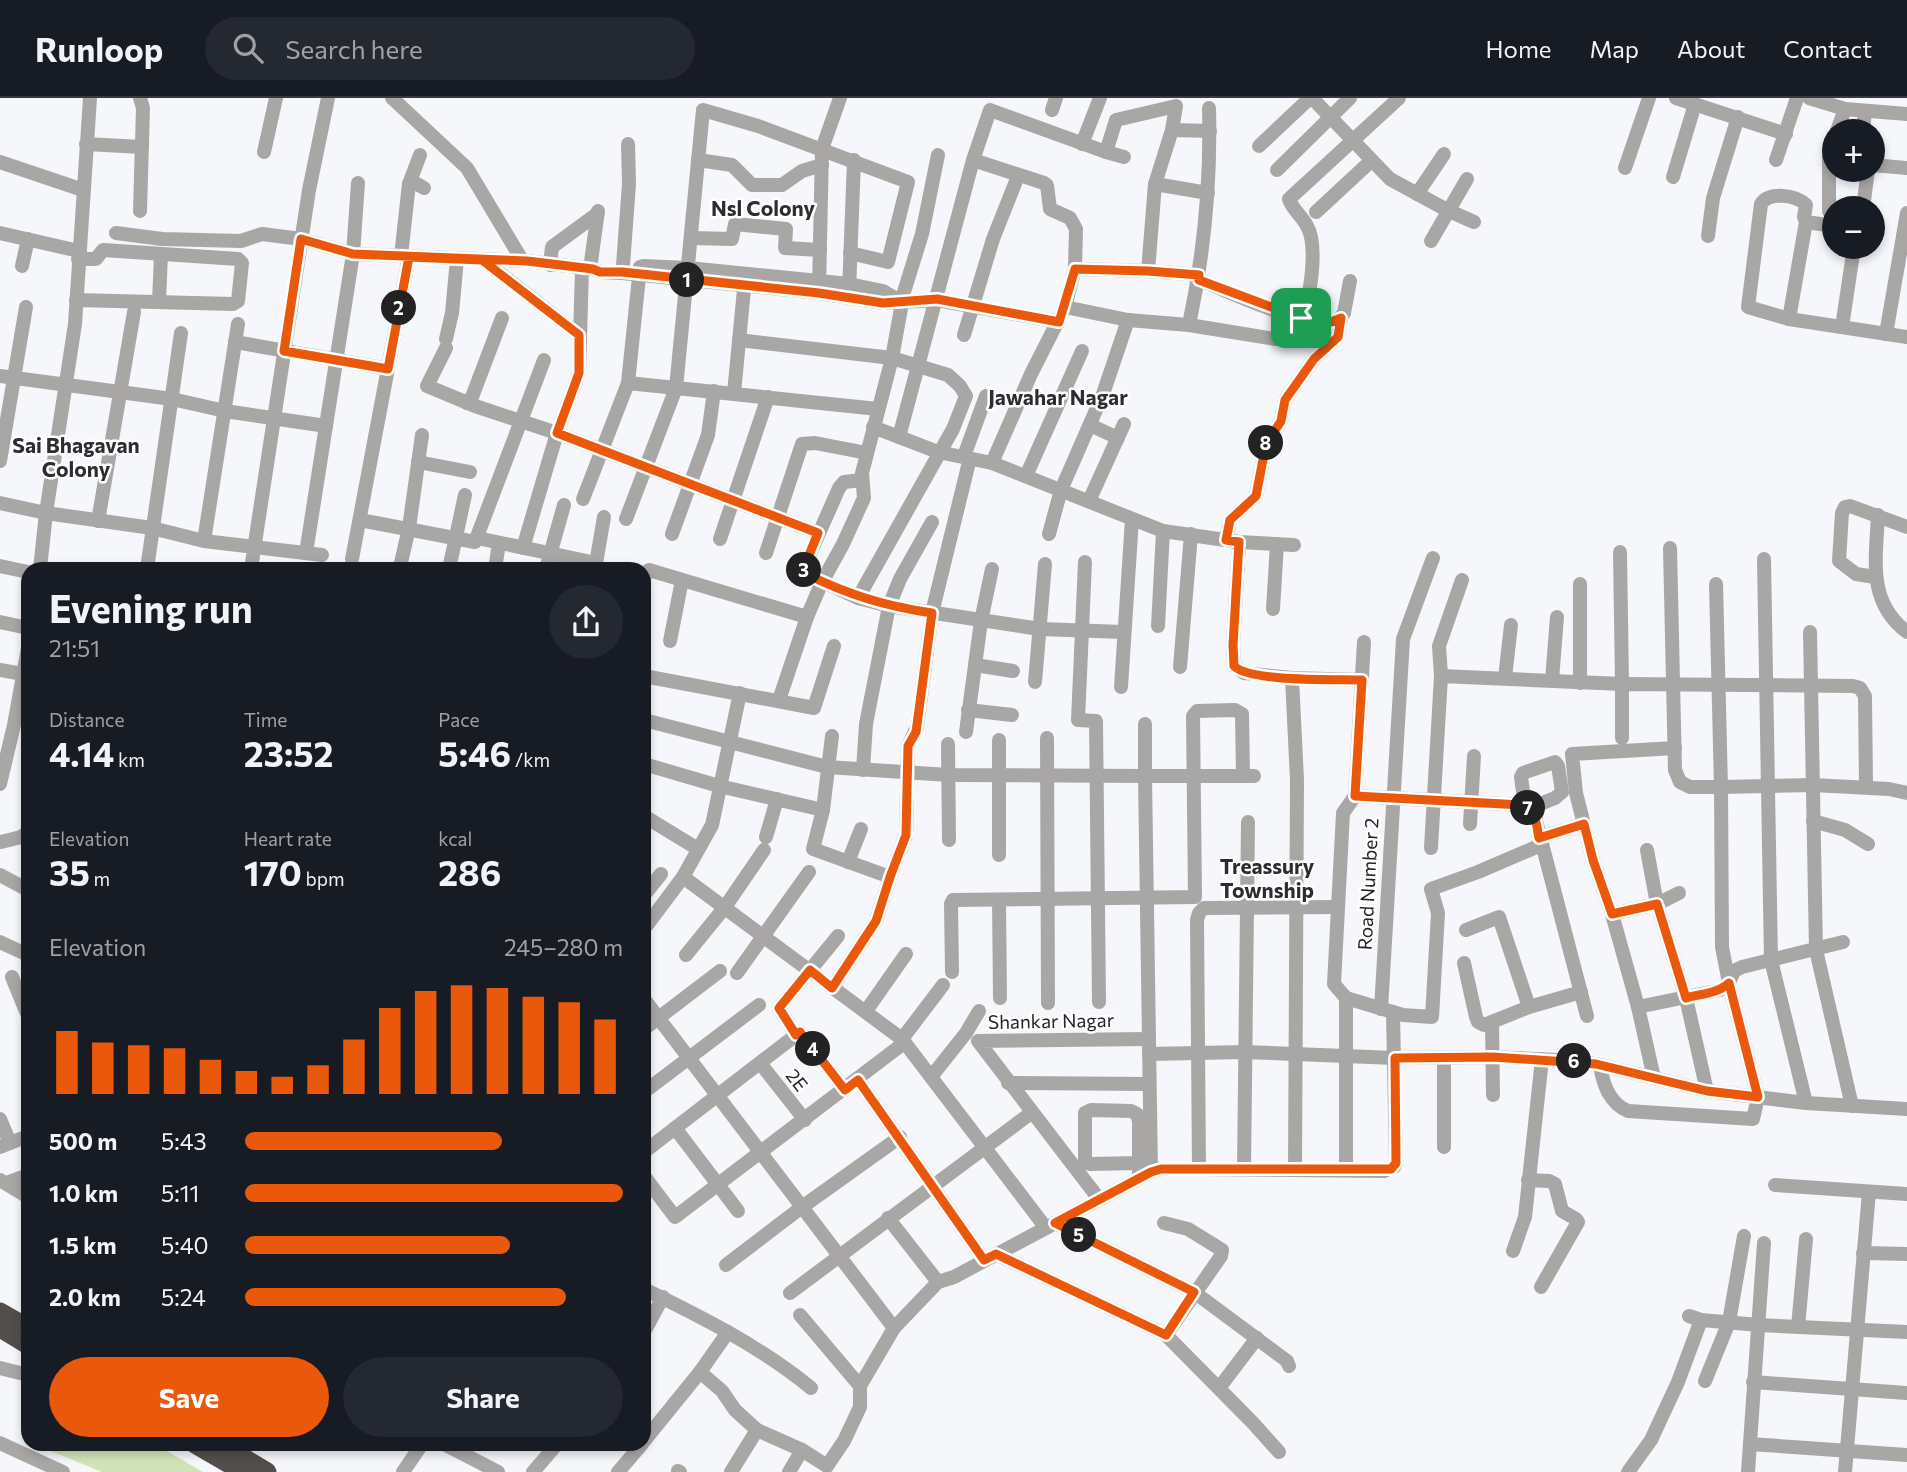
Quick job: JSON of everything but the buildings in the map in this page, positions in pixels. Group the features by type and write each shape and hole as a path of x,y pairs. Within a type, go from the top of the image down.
{"highway":[{"path":"0,1312 21,1324"},
{"path":"3,1336 21,1342"},
{"path":"207,1451 243,1472"},
{"path":"231,1451 267,1472"}],"street":[{"path":"41,562 79,300 90,98"},
{"path":"140,98 143,108 140,211"},
{"path":"264,152 276,98"},
{"path":"252,562 276,418 301,239 328,98"},
{"path":"392,98 467,168 522,260 589,268 600,272 640,270 883,291 902,303 937,299 1059,322"},
{"path":"819,287 822,149 840,98"},
{"path":"1082,144 1100,98"},
{"path":"1259,146 1311,98 1332,116 1390,179 1474,222"},
{"path":"1278,170 1350,98"},
{"path":"1301,318 1314,247 1307,224 1289,199 1399,98"},
{"path":"1625,168 1649,98"},
{"path":"1676,98 1786,134"},
{"path":"1776,160 1797,98"},
{"path":"1814,99 1845,109 1875,107 1907,114"},
{"path":"1673,177 1695,104"},
{"path":"1107,152 1116,120 1149,105 1177,106 1155,184 1148,271"},
{"path":"1189,326 1199,278 1208,193 1209,108"},
{"path":"1841,119 1845,109"},
{"path":"626,519 676,388 703,110 758,126 908,182 888,262 850,253"},
{"path":"899,437 973,160 990,110 1124,158"},
{"path":"1708,236 1713,198 1738,117"},
{"path":"1172,130 1210,131"},
{"path":"86,144 142,147"},
{"path":"623,265 629,184 628,144"},
{"path":"1417,194 1444,154"},
{"path":"352,559 388,369 420,155"},
{"path":"779,700 807,617 864,498 862,473 902,303 922,233 938,155"},
{"path":"698,160 733,165 752,185 782,186 802,171 821,165"},
{"path":"849,290 854,160"},
{"path":"973,160 1047,185 1050,209 1070,218 1076,229 1075,269 1065,307 1031,374 992,463"},
{"path":"1317,212 1371,161"},
{"path":"0,162 83,190"},
{"path":"1885,166 1907,168"},
{"path":"964,335 993,239 1018,176"},
{"path":"1431,241 1467,179"},
{"path":"306,553 353,254 358,183"},
{"path":"1155,184 1208,193"},
{"path":"1789,319 1806,222 1805,205 1801,200 1770,196 1761,204 1748,307 1753,311 1789,319 1907,337"},
{"path":"523,548 557,433 579,373 579,335 597,211 552,247 550,265"},
{"path":"1886,334 1903,260 1907,213"},
{"path":"1806,222 1822,224"},
{"path":"691,238 733,239 735,224 786,229 785,248 820,250"},
{"path":"0,233 96,259 103,250 238,259 242,263 238,301 233,304 79,300"},
{"path":"117,233 162,239 241,241 262,234 301,239 353,254 527,261"},
{"path":"22,266 28,239"},
{"path":"159,302 161,254"},
{"path":"457,259 446,344 427,386 818,533"},
{"path":"1842,327 1852,259"},
{"path":"482,260 579,335"},
{"path":"589,268 599,264 623,265 640,270"},
{"path":"1075,269 1148,271 1199,278 1301,318 1331,322 1341,318"},
{"path":"583,499 628,383 640,270"},
{"path":"734,393 745,280"},
{"path":"1350,281 1338,337 1314,359 1285,400 1281,421 1266,444 1256,496 1230,520 1233,541 1233,645 1234,666 1244,673 1292,678 1362,680"},
{"path":"0,461 7,378 26,307"},
{"path":"1065,307 1128,320 1275,338"},
{"path":"98,521 134,312"},
{"path":"467,403 472,397 502,318"},
{"path":"1049,534 1061,490 1090,425 1128,320"},
{"path":"204,541 238,324"},
{"path":"148,562 181,333"},
{"path":"739,340 891,358 948,375 966,396 953,429 858,598"},
{"path":"235,342 388,369"},
{"path":"1026,476 1082,351"},
{"path":"360,520 475,542 544,360"},
{"path":"7,378 172,399 225,411 326,426"},
{"path":"628,383 878,409"},
{"path":"672,534 708,435 714,391"},
{"path":"832,988 876,921 906,835 908,746 916,732 932,613 967,457 986,396"},
{"path":"720,538 768,397"},
{"path":"1089,501 1124,424"},
{"path":"1090,425 1118,438"},
{"path":"873,428 938,452 992,463 1163,530 1233,541 1294,545"},
{"path":"401,562 409,528 422,435"},
{"path":"766,553 802,444 815,443 867,453"},
{"path":"418,463 470,472"},
{"path":"862,480 844,482 839,488 818,533 804,570 806,574 858,598 889,606 1041,629 1123,632"},
{"path":"451,562 465,495"},
{"path":"0,503 46,513 152,528 204,541 322,555"},
{"path":"547,562 564,505"},
{"path":"1875,577 1856,574 1847,569 1838,558 1842,513 1845,507 1850,506 1878,515 1907,527"},
{"path":"1878,515 1875,577 1879,594 1889,612 1907,632"},
{"path":"597,562 604,517"},
{"path":"1121,687 1132,519"},
{"path":"863,770 866,724 889,606 900,579 932,522"},
{"path":"1158,626 1163,530"},
{"path":"1180,667 1191,534"},
{"path":"477,538 580,562"},
{"path":"496,562 499,543"},
{"path":"1273,609 1277,544"},
{"path":"1670,548 1675,770 1680,782 1690,787 1813,785 1889,789 1907,793"},
{"path":"1620,552 1622,738"},
{"name":"Road Number 2","path":"1346,1169 1391,1169 1396,1163 1395,1058 1387,1011 1392,798 1403,639 1433,558"},
{"path":"1765,559 1771,960 1805,1103"},
{"path":"1085,562 1079,720 1096,721 1099,1002"},
{"path":"1035,682 1045,564"},
{"path":"0,566 21,570"},
{"path":"966,732 981,621 992,569"},
{"path":"651,571 807,617"},
{"path":"670,641 682,580"},
{"path":"1431,848 1441,676 1439,646 1462,580"},
{"path":"1580,584 1580,683"},
{"path":"1600,1065 1602,1081 1609,1096 1628,1111 1747,1120 1754,1119 1756,1115 1758,1097 1722,947 1716,584"},
{"path":"1552,680 1557,617"},
{"path":"0,622 21,626"},
{"path":"1505,678 1511,625"},
{"path":"1810,632 1815,950 1852,1106"},
{"path":"1364,642 1355,796 1343,813 1337,907 1334,984 1346,998 1387,1011 1430,1017 1433,1014 1437,914 1431,889 1478,872 1584,824"},
{"path":"651,677 818,709 834,646"},
{"path":"975,665 1013,671"},
{"path":"0,670 21,673"},
{"path":"1441,676 1673,686 1853,686 1860,688 1865,696 1866,788"},
{"path":"1292,678 1297,780 1295,1169"},
{"path":"0,785 7,723 21,687"},
{"path":"651,920 683,877 712,825 740,693"},
{"path":"968,710 1012,715"},
{"path":"651,722 827,767 949,775 1047,777 1145,776 1194,776 1249,776 1242,714 1235,710 1196,711 1194,714 1194,776 1195,895 1192,898 952,901 947,979 903,1041 858,1080 670,1221 651,1188"},
{"path":"1145,724 1149,1046 1145,1175"},
{"path":"832,736 823,810 813,849 890,877"},
{"path":"1047,738 1050,900 1048,1003"},
{"path":"999,740 999,855"},
{"path":"948,744 949,840"},
{"path":"1654,1078 1638,1007 1612,914 1593,860 1576,793 1572,754 1675,748"},
{"path":"1470,824 1474,756"},
{"path":"651,766 719,786 823,810"},
{"path":"1355,796 1527,807 1534,813 1587,1016"},
{"path":"686,955 724,906 765,843 777,799"},
{"path":"651,821 698,849"},
{"path":"1812,821 1845,830 1868,844"},
{"path":"1244,1169 1248,822"},
{"path":"848,862 860,829"},
{"path":"0,842 21,837"},
{"path":"1647,850 1657,904 1686,998 1707,1091"},
{"path":"737,973 809,872"},
{"path":"651,886 661,874"},
{"path":"0,875 21,886"},
{"path":"683,877 903,1041 985,1149 1050,1225 1194,1292 1287,1360 1289,1366"},
{"path":"1612,914 1657,904 1679,894"},
{"path":"999,900 1000,998"},
{"path":"1199,1169 1199,913 1204,908 1337,907"},
{"path":"1466,930 1499,918 1529,1007"},
{"path":"796,1035 779,1008 838,936"},
{"path":"0,942 21,952"},
{"path":"1638,1007 1720,990 1727,987 1734,971 1843,942"},
{"path":"866,1012 906,954"},
{"path":"1464,962 1475,1017 1485,1024 1529,1007 1581,992"},
{"path":"651,1024 720,971"},
{"path":"12,977 21,999"},
{"path":"700,1372 722,1391 736,1410 757,1430 802,1450 829,1469 860,1407 860,1386 894,1328 938,1282 954,1277 1161,1169 1346,1169 1346,998"},
{"path":"651,1087 759,1004"},
{"path":"651,1008 894,1328"},
{"path":"931,1077 972,1037 979,1011"},
{"path":"1492,1022 1493,1094"},
{"path":"651,1147 800,1032 845,1090"},
{"name":"Shankar Nagar","path":"972,1037 1149,1046 1198,1053 1542,1059 1600,1065 1707,1091 1805,1103 1907,1109"},
{"name":"Shankar Nagar","path":"972,1037 1099,1199"},
{"path":"1444,1058 1444,1147"},
{"path":"1514,1251 1524,1224 1542,1059"},
{"name":"2E","path":"760,1063 805,1120"},
{"path":"858,1080 933,1185 990,1257 1166,1335 1279,1452"},
{"path":"1008,1083 1149,1084"},
{"path":"1138,1163 1085,1162 1085,1113 1091,1110 1135,1112 1139,1121 1138,1163 1145,1175"},
{"path":"790,1293 1031,1113"},
{"path":"0,1119 5,1145"},
{"path":"675,1128 738,1211"},
{"path":"726,1265 900,1137"},
{"path":"3,1182 21,1177"},
{"path":"1528,1180 1555,1184 1562,1212 1577,1222 1541,1287"},
{"path":"3,1182 21,1193"},
{"path":"1775,1185 1907,1194"},
{"path":"1844,1472 1869,1192"},
{"path":"888,1219 938,1282"},
{"path":"1164,1223 1188,1229 1222,1250 1221,1256 1166,1335"},
{"path":"1705,1381 1729,1322 1744,1236"},
{"path":"1798,1327 1806,1239"},
{"path":"1748,1472 1764,1243"},
{"path":"1863,1253 1907,1254"},
{"path":"651,1292 781,1363 811,1388"},
{"path":"651,1319 663,1297"},
{"path":"800,1315 860,1386"},
{"path":"1628,1472 1651,1440 1678,1382 1695,1319 1907,1332"},
{"path":"651,1432 700,1372 728,1332"},
{"path":"1219,1388 1257,1338"},
{"path":"0,1368 21,1373"},
{"path":"1753,1382 1907,1393"},
{"path":"731,1472 757,1430"},
{"path":"0,1443 63,1472"},
{"path":"1749,1444 1907,1455"},
{"path":"789,1472 802,1450"},
{"path":"403,1472 417,1451"},
{"path":"458,1451 498,1472"},
{"path":"533,1472 552,1451"},
{"path":"618,1472 636,1451"}],"green space":[{"path":"51,1451 167,1451 203,1472 102,1472"}],"district":[{"name":"Nsl Colony","path":"763,209"},
{"name":"Jawahar Nagar","path":"1058,398"},
{"name":"Sai Bhagavan Colony","path":"76,458"},
{"name":"Treassury Township","path":"1267,879"}],"route":[{"path":"301,239 353,254 527,261 600,272 819,293 883,303 937,299 1059,322 1075,269 1199,275 1199,280 1301,318 1331,322 1341,318 1338,337 1314,359 1285,400 1281,421 1266,444 1256,496 1230,520 1226,540 1239,542 1234,666 1244,673 1292,678 1362,680 1355,796 1522,805 1534,813 1539,838 1584,824 1593,860 1612,914 1657,904 1686,998 1720,990 1729,983 1758,1097 1707,1091 1596,1064 1493,1057 1395,1058 1396,1163 1391,1169 1161,1169 1055,1223 1194,1292 1166,1335 996,1254 984,1260 858,1080 845,1090 800,1032 796,1035 779,1008 810,970 832,988 876,921 906,835 908,746 916,732 932,613 858,598 806,574 805,565 818,533 557,433 579,373 579,335 482,260 409,257 388,369 284,351 301,239"}]}
